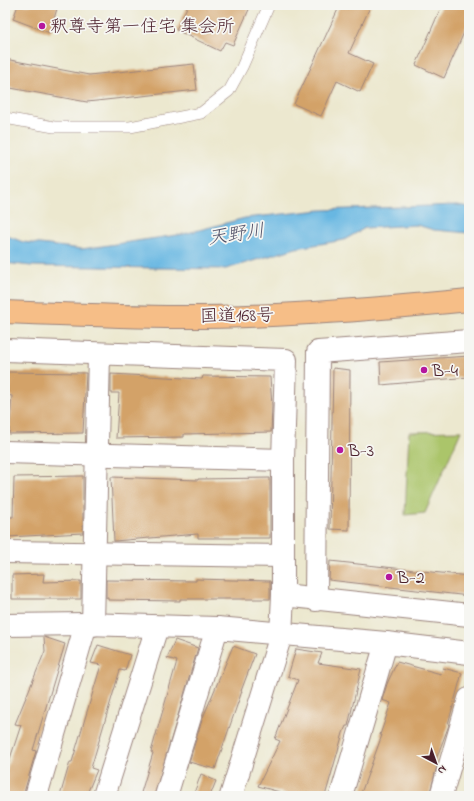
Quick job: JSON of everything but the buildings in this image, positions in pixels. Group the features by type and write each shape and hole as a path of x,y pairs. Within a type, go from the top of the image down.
{"highway":[{"name":"国道168号","path":"5,312 166,317 292,314 398,307 469,300"}],"street":[{"path":"316,600 318,352 469,341"},
{"path":"5,350 286,360 283,460 283,595 281,635 232,796"},
{"path":"36,796 89,624 94,554 99,354"},
{"path":"5,452 283,460"},
{"path":"5,552 283,556"},
{"path":"283,595 316,600 469,615"},
{"path":"5,626 89,624 217,628 469,653"},
{"path":"104,796 157,626"},
{"path":"166,796 217,628"},
{"path":"341,796 386,644"},
{"path":"441,796 469,699"}],"lane":[{"path":"5,118 54,127 130,127 201,113 229,91 242,67 269,5"}],"green space":[{"path":"461,431 425,513 405,515 409,432"}],"water":[{"name":"天野川","path":"457,205 469,207 469,233 434,230 417,225 365,228 344,240 296,248 226,269 31,266 5,263 5,235 23,242 82,249 184,234 245,218 321,210"}],"place":[{"name":"釈尊寺第一住宅 集会所","path":"42,26"},
{"name":"B-4","path":"424,370"},
{"name":"B-3","path":"340,450"},
{"name":"B-2","path":"389,577"}]}
